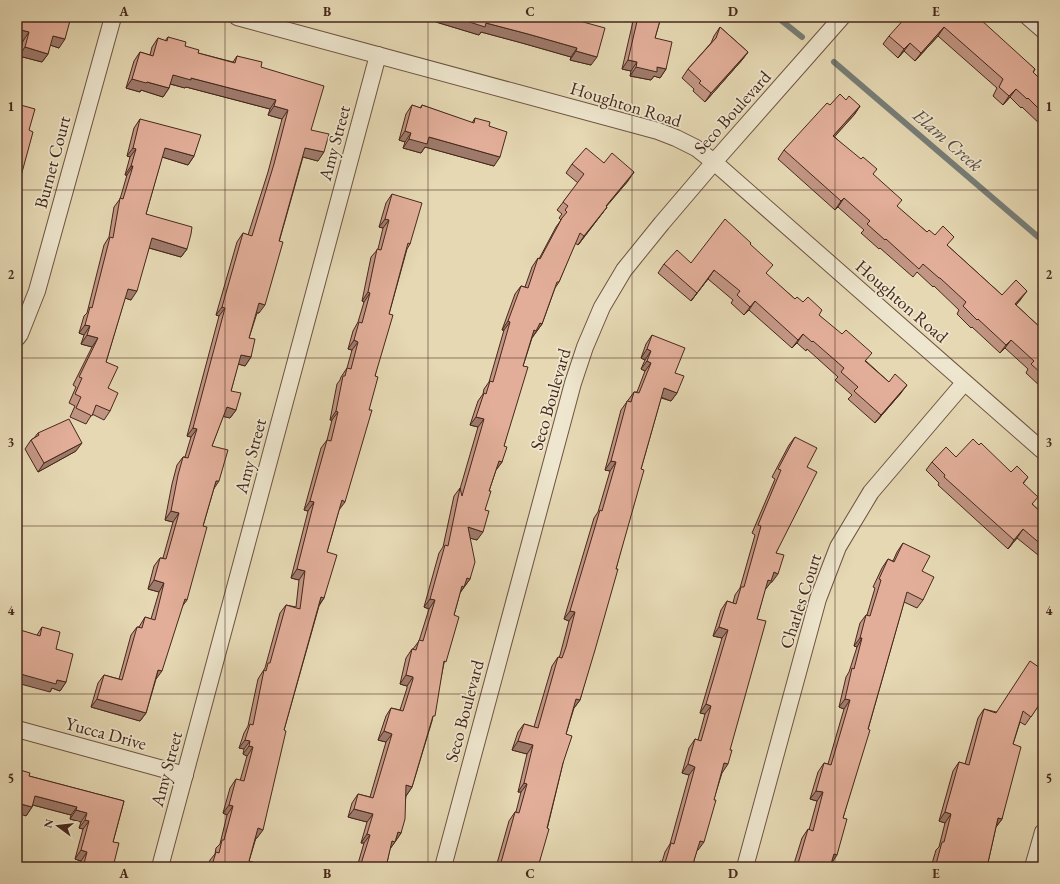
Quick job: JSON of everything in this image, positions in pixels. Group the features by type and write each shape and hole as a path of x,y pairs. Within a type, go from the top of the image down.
{"street":[{"name":"Burnet Court","path":"17,338 37,291 113,17"},
{"name":"Houghton Road","path":"237,17 658,131 696,148 714,162 1043,452"},
{"name":"Seco Boulevard","path":"442,867 571,391 585,348 602,307 624,270 662,223 842,17"},
{"path":"1028,17 1043,30"},
{"name":"Amy Street","path":"160,867 378,55"},
{"name":"Charles Court","path":"745,867 818,599 838,547 871,492 964,383"},
{"name":"Yucca Drive","path":"17,729 185,775"},
{"path":"1033,867 1043,832"}],"building":[{"path":"17,17 71,17 65,39 53,36 48,54 25,47 29,32 17,29"},
{"path":"454,17 565,17 605,28 597,57 576,51 577,48 528,34 486,23 485,27"},
{"path":"638,17 661,17 655,38 672,42 666,69 657,67 657,72 636,67 637,62 628,60"},
{"path":"906,17 971,17 977,22 980,19 1035,69 1033,72 1043,82 1043,113 1028,98 1027,99 1016,89 1009,96 999,87 1003,79 944,27 921,53 910,43 904,49 889,36"},
{"path":"720,27 748,52 711,93 699,83 701,81 688,69 716,38"},
{"path":"168,37 186,42 185,46 199,50 198,53 235,63 237,56 262,62 261,67 324,86 311,130 329,134 324,152 305,148 279,241 283,242 265,305 259,303 249,338 255,339 251,357 241,355 231,391 241,393 236,410 227,407 212,446 228,450 219,481 216,481 203,526 207,527 187,600 185,599 162,671 158,670 146,713 97,699 104,675 122,680 137,627 142,628 145,617 155,620 164,583 154,580 160,558 166,559 179,513 171,511 178,475 183,457 188,458 197,429 193,428 225,308 222,307 243,233 252,236 274,164 288,110 274,106 276,100 191,78 191,80 173,75 169,88 132,79 140,52 153,56 158,38 167,41"},
{"path":"840,94 846,100 849,96 860,106 833,136 861,159 863,157 877,169 873,174 902,200 897,206 927,232 929,230 935,235 943,226 954,237 947,245 1002,295 1016,280 1027,291 1015,304 1043,330 1043,375 1031,364 1034,361 1011,340 1006,345 978,319 977,320 963,306 966,302 940,278 923,264 919,269 867,224 870,221 844,198 841,201 784,150 827,103 830,105"},
{"path":"17,104 35,109 29,130 33,132 18,187 17,186"},
{"path":"412,105 421,108 422,105 474,123 475,118 490,122 489,126 507,132 500,157 429,137 427,144 409,139 411,133 405,131"},
{"path":"140,119 201,135 194,156 165,148 146,214 192,227 191,234 187,249 152,238 137,291 128,289 106,362 118,367 108,388 118,393 110,411 96,405 92,416 76,408 81,397 75,394 82,378 79,377 98,338 87,335 90,326 85,325 90,307 92,308 110,237 113,238 120,198 123,199 133,166 131,166 136,149 133,148"},
{"path":"586,148 604,163 612,153 634,172 584,236 580,233 559,282 557,282 542,324 540,323 536,331 534,330 523,366 528,367 504,446 507,447 502,462 499,461 489,491 491,491 485,510 489,511 483,532 468,527 475,562 470,579 467,578 464,587 462,586 454,615 459,617 446,662 444,661 435,716 433,716 412,787 406,785 405,819 401,833 398,832 395,842 392,841 386,867 360,867 370,835 367,834 373,814 354,809 358,794 373,798 392,734 384,731 391,708 403,711 413,679 413,677 406,675 412,649 416,650 419,640 423,641 435,600 430,599 445,545 448,546 460,488 462,496 484,419 476,417 484,393 486,394 490,381 493,382 510,322 508,321 521,286 528,288 538,258 540,259 562,218 567,212 565,210 568,206 563,202 584,174 572,164"},
{"path":"392,194 422,203 410,244 408,243 389,314 393,315 375,376 378,377 369,410 372,410 345,502 342,500 327,552 337,555 324,598 321,597 284,730 286,731 263,830 258,828 249,861 259,864 258,867 216,867 212,865 216,852 219,853 222,840 224,840 233,806 229,805 236,779 244,781 253,747 249,746 250,741 245,740 250,724 253,725 264,670 266,671 268,663 270,663 286,605 300,609 305,571 297,569 314,502 310,501 327,440 331,441 338,412 336,411 343,376 345,376 347,368 351,369 358,342 354,340 359,322 362,323 370,293 368,292 377,249 381,250 389,220 385,219"},
{"path":"725,219 773,265 766,273 795,299 797,297 803,302 808,297 822,310 819,315 842,334 846,330 872,353 865,361 889,382 895,374 907,385 881,415 854,391 858,387 841,372 844,368 813,341 812,342 803,334 798,340 755,301 750,307 737,295 740,291 714,270 697,293 664,264 677,250 691,263"},
{"path":"652,335 685,348 675,373 684,376 677,393 664,388 641,469 644,470 616,569 618,569 580,700 576,699 566,734 572,736 563,763 547,828 549,829 538,867 503,867 500,866 515,812 519,813 527,784 524,783 533,745 518,741 524,724 538,728 558,657 562,658 566,647 575,612 570,611 616,462 611,461 627,401 631,402 634,392 639,393 651,363 647,361 651,351 647,349"},
{"path":"69,419 82,443 44,463 31,440 39,435 38,433"},
{"path":"795,437 817,448 807,467 817,472 776,553 784,555 778,574 774,572 771,581 768,580 757,619 766,621 730,750 732,750 728,764 724,763 714,800 716,800 704,842 700,841 692,867 659,867 660,861 665,863 671,843 674,844 695,767 688,764 695,739 701,741 711,706 706,704 728,630 719,627 727,601 736,604 741,587 744,587 761,526 758,525 781,470 778,469"},
{"path":"973,439 979,445 981,443 1011,472 1017,466 1028,477 1023,483 1038,497 1032,504 1043,514 1043,546 1023,529 1014,540 944,477 945,475 932,462 946,447 956,457"},
{"path":"903,543 930,556 922,571 934,577 923,600 907,592 868,729 870,730 843,818 847,819 837,855 834,854 830,867 797,867 808,829 813,831 823,792 816,791 824,763 831,765 850,700 845,699 852,668 854,669 862,638 860,638 866,615 870,616 881,580 879,579 888,559 894,562"},
{"path":"42,627 60,632 56,649 73,654 66,682 57,680 56,684 17,673 17,629 40,636"},
{"path":"1030,661 1043,670 1043,699 1031,717 1023,711 1013,744 1021,747 1002,819 998,818 987,867 947,867 936,864 942,842 944,842 951,814 945,812 959,762 969,765 984,709 996,713"},
{"path":"17,769 30,773 29,776 124,801 113,842 119,843 113,867 83,867 87,852 81,850 89,821 85,820 87,813 76,810 77,807 35,796 32,807 17,803"}],"waterway":[{"name":"Elam Creek","path":"777,17 802,37"},
{"name":"Elam Creek","path":"834,62 1043,241"}]}
